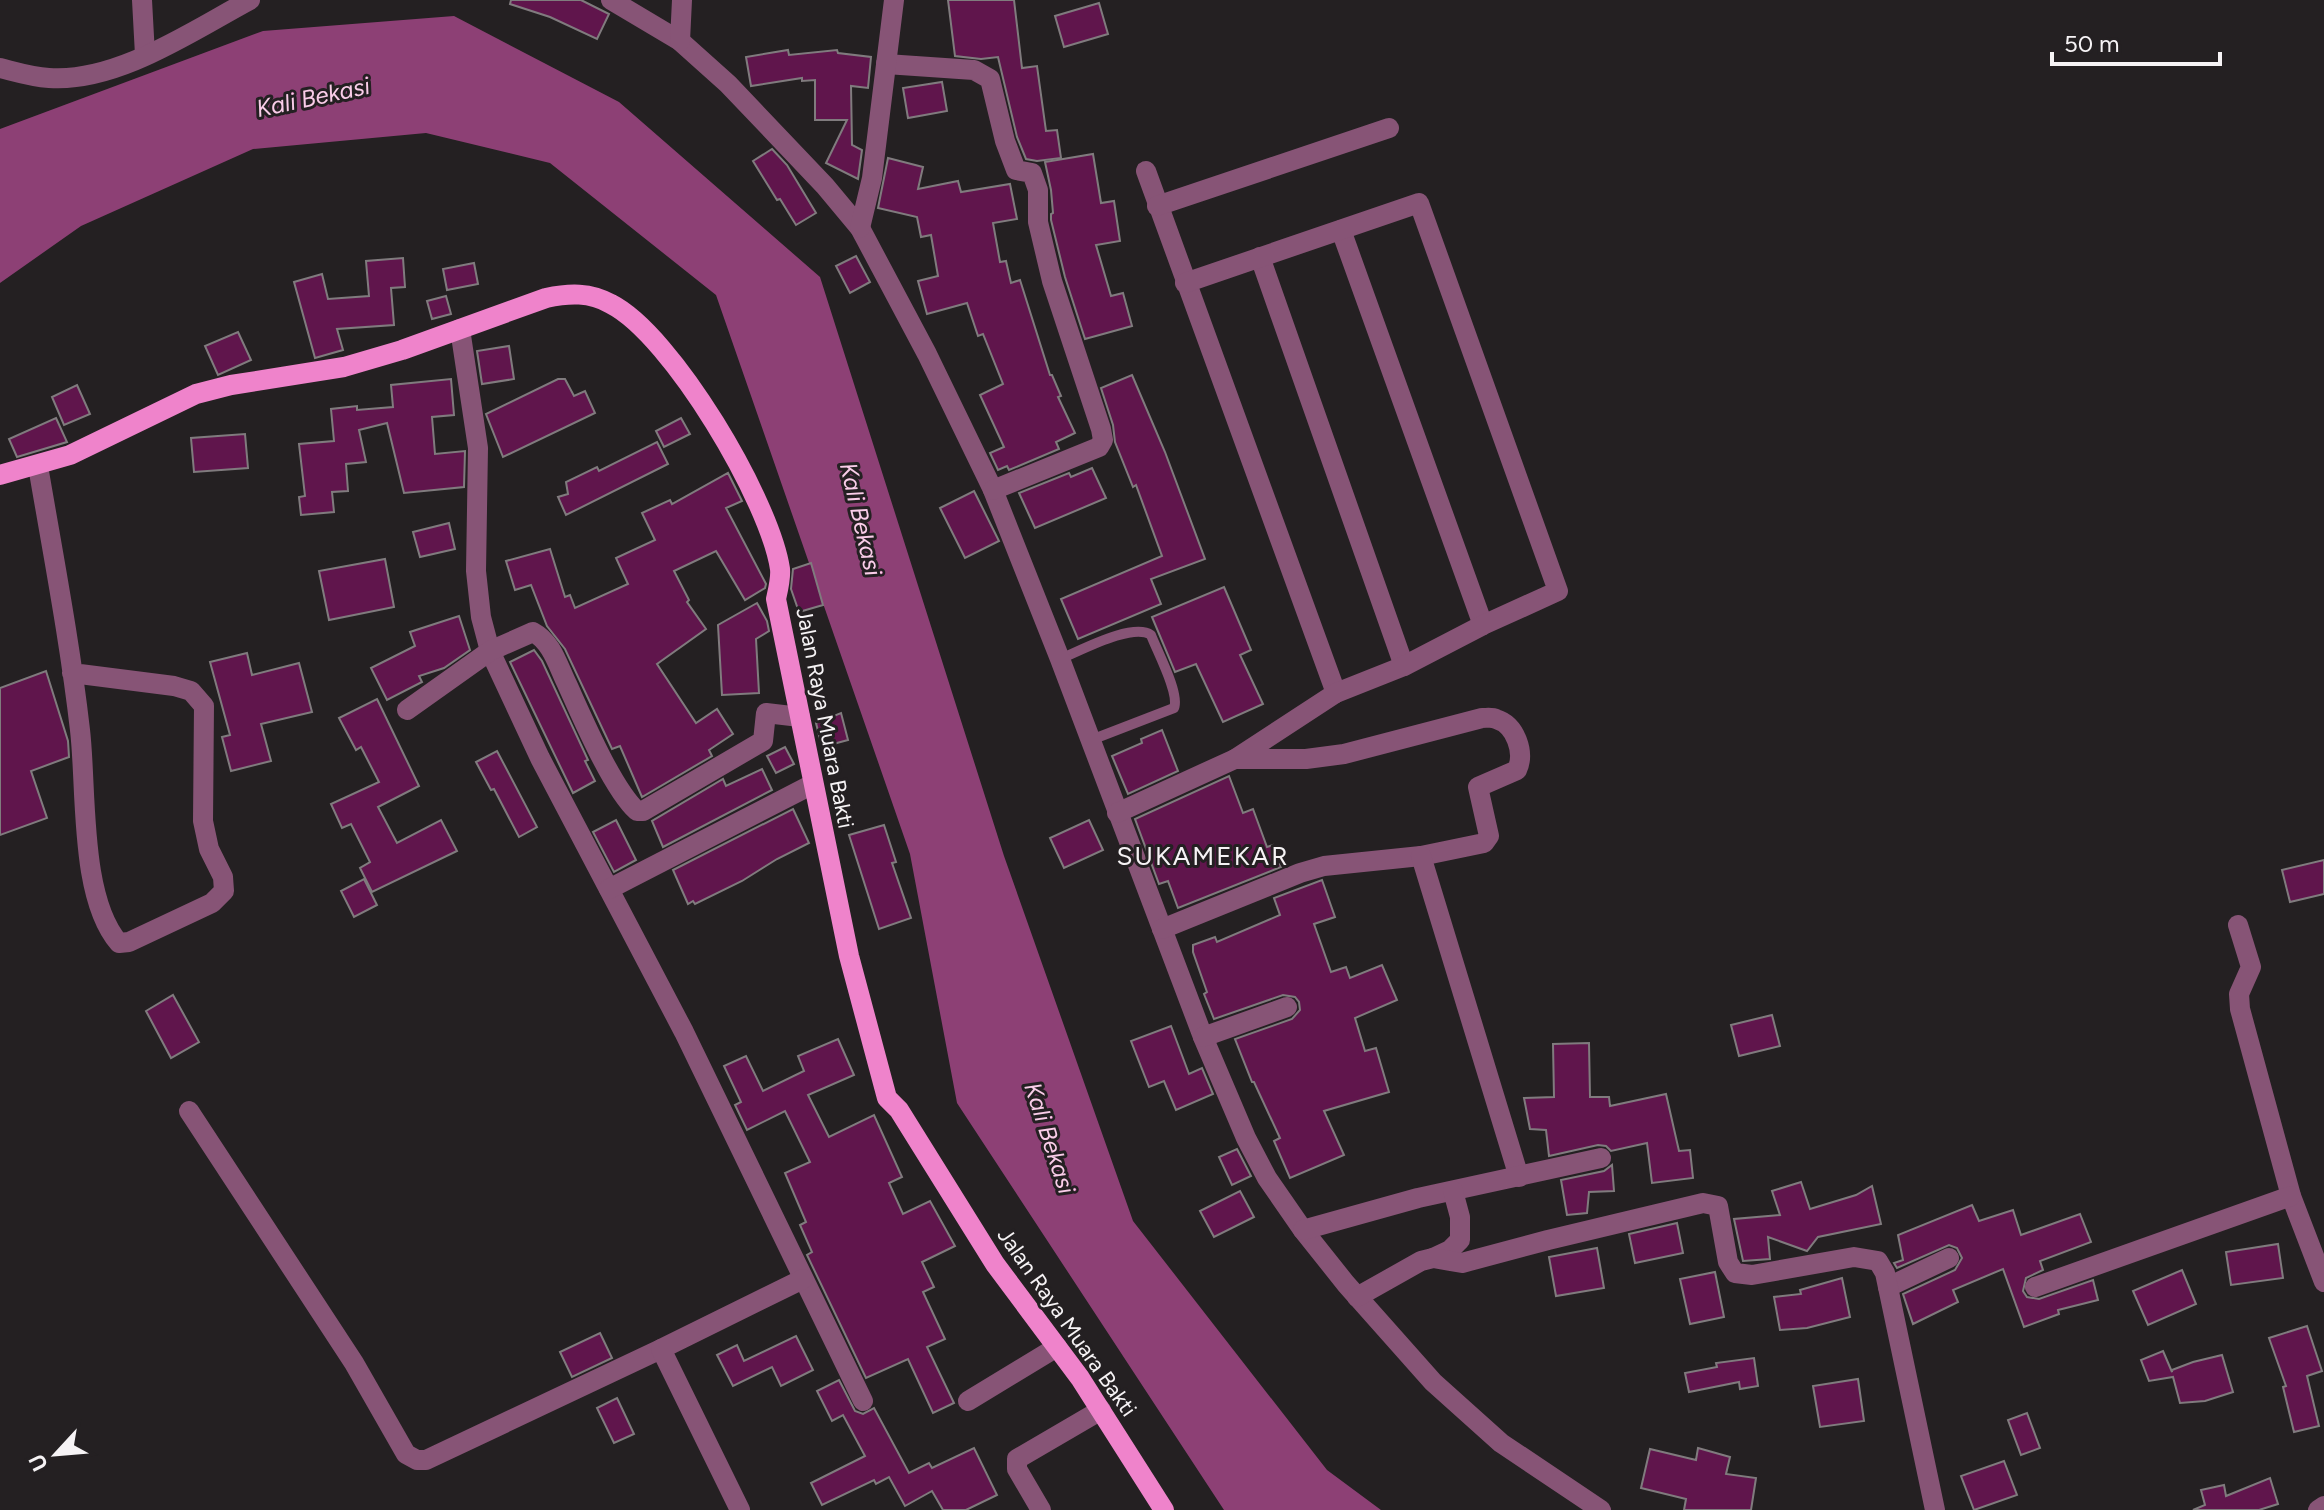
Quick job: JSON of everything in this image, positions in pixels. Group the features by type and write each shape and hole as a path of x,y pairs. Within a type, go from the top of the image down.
{"main road":[{"name":"Jalan Raya Muara Bakti","path":"0,475 70,455 196,394 231,385 344,367 524,305 569,293 596,297 632,317 668,357 715,425 743,472 765,518 780,571 776,599 849,956 887,1098 899,1110 995,1264 1101,1410 1164,1510"}],"street":[{"path":"142,0 145,55"},
{"path":"0,68 50,78 103,72 145,55 250,0"},
{"path":"611,0 680,41 758,114 860,228 927,354 993,490 1203,1037 1246,1138 1267,1178 1303,1230 1357,1297 1433,1382 1467,1415 1514,1452 1601,1510"},
{"path":"680,41 682,0"},
{"path":"860,228 872,178 894,0"},
{"path":"886,64 974,70 990,79 1005,141 1016,170 1032,173 1038,190 1038,222 1052,281 1101,429 1103,440 1099,447 993,490"},
{"path":"1157,206 1389,128"},
{"path":"1146,171 1336,693"},
{"path":"1117,813 1235,759 1336,693 1404,666 1558,591 1419,203 1185,283"},
{"path":"1341,230 1483,625"},
{"path":"1260,257 1404,666"},
{"path":"460,329 478,448 476,571 481,617 490,651 540,758 684,1032 863,1401"},
{"path":"38,466 81,732 86,822 96,890 112,935 119,943 129,942 212,903 224,891 223,877 209,849 203,821 204,706 191,691 174,686 72,673"},
{"path":"407,710 490,651 533,632 540,636 552,654 602,756 627,800 637,811 654,807 763,741 766,713 800,717"},
{"path":"1162,929 1324,866 1421,856 1487,841 1489,836 1478,787 1517,770 1522,759 1510,729 1497,719 1482,718 1344,754 1306,759 1235,759"},
{"path":"609,889 813,784"},
{"path":"1421,856 1519,1177"},
{"path":"2238,925 2251,967 2239,994 2240,1009 2291,1196 2323,1275"},
{"path":"1203,1037 1287,1007"},
{"path":"189,1111 354,1363 411,1458 426,1460 803,1279"},
{"path":"1303,1230 1453,1191 1601,1158"},
{"path":"1357,1297 1421,1261 1450,1250 1460,1240 1460,1217 1453,1191"},
{"path":"2035,1287 2291,1196"},
{"path":"1433,1258 1462,1263 1710,1202 1720,1211 1728,1262 1735,1273 1752,1275 1854,1257 1869,1258 1881,1265 1888,1287 1935,1510"},
{"path":"1888,1287 1949,1258"},
{"path":"968,1401 1057,1347"},
{"path":"661,1349 740,1510"},
{"path":"1041,1510 1017,1469 1017,1459 1101,1410"},
{"path":"2318,1510 2324,1506"}],"lane":[{"path":"1060,659 1130,631 1146,631 1151,635 1173,690 1177,701 1174,708 1091,740"}],"water":[{"name":"Kali Bekasi","path":"454,16 619,102 820,277 1004,856 1133,1221 1327,1470 1381,1510 1224,1510 957,1103 910,854 716,295 550,163 426,133 253,149 81,226 0,283 0,129 263,31"}],"building":[{"path":"511,0 581,0 609,14 597,39 550,17 510,4"},
{"path":"948,0 1014,0 1022,68 1037,66 1046,131 1057,130 1061,158 1026,159 1017,137 998,57 955,56"},
{"path":"1099,3 1108,34 1064,47 1055,16"},
{"path":"788,50 789,55 837,50 838,53 871,57 868,88 851,86 852,145 862,150 858,179 826,163 847,120 815,120 815,80 802,81 802,78 751,86 746,57"},
{"path":"942,82 947,111 908,118 903,88"},
{"path":"772,149 787,165 816,213 796,225 753,161"},
{"path":"1093,154 1101,203 1114,201 1120,241 1096,245 1111,296 1123,293 1132,326 1085,339 1051,220 1051,190 1045,162"},
{"path":"888,158 923,167 918,189 958,181 961,192 1010,184 1017,219 993,223 1000,262 1006,261 1011,283 1020,280 1050,375 1075,433 1056,442 1059,449 1009,470 1007,466 998,470 990,453 1004,447 980,395 1003,384 983,334 978,336 967,303 927,314 918,281 938,276 931,235 921,237 917,217 878,208"},
{"path":"856,256 870,282 850,293 836,266"},
{"path":"403,258 405,287 391,288 394,325 337,329 343,350 315,358 294,282 322,274 328,299 369,296 366,261"},
{"path":"474,263 478,284 447,290 443,269"},
{"path":"446,296 451,314 432,319 427,301"},
{"path":"238,332 251,360 218,375 205,346"},
{"path":"509,346 514,379 482,384 477,351"},
{"path":"1132,375 1205,559 1151,579 1161,604 1078,639 1061,599 1162,556 1136,485 1133,487 1115,442 1101,388"},
{"path":"451,379 454,415 432,417 435,454 465,451 464,487 404,493 387,423 359,430 366,462 346,464 348,491 332,492 334,512 301,515 299,497 305,496 299,444 334,441 331,409 393,407 391,385"},
{"path":"558,379 565,379 574,396 585,391 595,413 503,457 486,414"},
{"path":"77,385 90,414 64,425 52,397"},
{"path":"56,418 67,442 17,457 9,439"},
{"path":"681,418 690,434 664,447 656,431"},
{"path":"245,434 248,468 194,472 191,438"},
{"path":"657,442 668,464 566,515 558,497 568,494 566,482 597,467 599,471"},
{"path":"1092,468 1106,498 1035,528 1019,493 1069,473 1071,477"},
{"path":"728,473 742,501 726,508 766,584 765,588 745,600 716,551 674,571 689,600 687,602 706,629 657,664 696,723 717,709 733,734 709,750 712,756 642,797 620,746 612,749 565,649 547,626 531,585 515,590 506,561 550,549 565,597 570,595 575,608 628,584 616,558 655,540 642,513 670,500 672,504"},
{"path":"974,491 999,541 965,558 940,508"},
{"path":"449,523 455,549 420,557 413,532"},
{"path":"385,559 394,607 329,620 319,571"},
{"path":"811,563 823,605 799,612 791,589 793,569"},
{"path":"1224,587 1251,650 1240,655 1263,704 1223,722 1196,664 1175,672 1152,617"},
{"path":"757,603 769,631 756,639 759,693 722,695 718,625"},
{"path":"459,616 470,650 444,668 419,676 422,682 387,700 371,668 415,646 410,632"},
{"path":"534,650 542,661 595,781 573,793 510,662"},
{"path":"247,653 252,675 299,663 312,712 261,724 271,761 231,771 222,737 230,735 210,662"},
{"path":"46,671 68,741 69,757 31,771 47,818 0,835 0,688"},
{"path":"377,699 419,786 378,807 397,843 441,820 457,851 372,892 360,868 370,862 351,824 342,828 331,804 379,782 361,747 356,750 339,718"},
{"path":"841,713 848,740 822,747 816,723"},
{"path":"1162,730 1178,771 1128,794 1112,756"},
{"path":"785,747 794,764 776,773 767,756"},
{"path":"497,751 537,827 519,837 476,762"},
{"path":"762,769 772,790 663,847 652,821 723,779 726,786"},
{"path":"1229,776 1243,813 1253,809 1267,847 1273,845 1281,867 1178,908 1168,881 1159,884 1135,819"},
{"path":"793,809 809,843 742,881 695,904 693,901 688,904 673,870"},
{"path":"616,820 636,860 614,872 593,832"},
{"path":"1089,820 1103,850 1064,868 1050,838"},
{"path":"884,825 896,862 892,863 911,918 879,929 849,835"},
{"path":"2324,860 2324,894 2290,902 2282,870"},
{"path":"364,879 377,905 354,917 341,891"},
{"path":"1322,880 1335,917 1314,924 1331,972 1346,967 1350,978 1382,965 1397,1000 1355,1018 1365,1051 1376,1048 1389,1092 1324,1111 1344,1155 1290,1178 1274,1141 1280,1138 1235,1039 1292,1019 1300,1010 1299,1002 1295,997 1283,995 1214,1019 1204,994 1207,992 1193,945 1215,937 1217,942 1280,915 1274,898"},
{"path":"173,995 199,1042 171,1058 146,1011"},
{"path":"1772,1015 1780,1046 1739,1056 1731,1025"},
{"path":"1171,1026 1189,1074 1202,1068 1213,1094 1176,1110 1164,1081 1149,1087 1131,1041"},
{"path":"838,1039 854,1075 808,1095 829,1137 874,1115 902,1177 889,1183 903,1214 930,1201 955,1246 922,1262 934,1287 923,1292 945,1339 927,1347 954,1403 933,1413 908,1359 866,1378 807,1255 812,1252 800,1225 806,1222 785,1173 810,1162 785,1111 747,1130 735,1105 741,1102 724,1066 746,1056 763,1091 804,1071 798,1056"},
{"path":"1589,1043 1590,1097 1609,1097 1610,1106 1666,1094 1679,1151 1690,1150 1693,1178 1652,1183 1647,1143 1611,1151 1606,1146 1598,1145 1549,1156 1546,1130 1530,1129 1524,1098 1554,1097 1553,1044"},
{"path":"1237,1149 1251,1176 1232,1185 1219,1157"},
{"path":"1612,1165 1614,1191 1589,1192 1587,1213 1567,1215 1561,1180 1604,1171"},
{"path":"1801,1182 1810,1209 1856,1195 1872,1186 1881,1224 1818,1237 1807,1251 1768,1237 1770,1259 1743,1261 1734,1219 1780,1215 1772,1191"},
{"path":"1240,1191 1254,1217 1214,1237 1200,1211"},
{"path":"1972,1205 1979,1221 2013,1210 2021,1235 2080,1214 2091,1242 2040,1261 2043,1270 2026,1278 2023,1291 2027,1297 2039,1299 2093,1280 2098,1300 2058,1310 2059,1314 2024,1327 2003,1269 1953,1290 1958,1302 1913,1324 1903,1294 1955,1270 1962,1258 1957,1248 1949,1245 1897,1268 1894,1263 1903,1260 1898,1235"},
{"path":"1677,1223 1683,1253 1635,1263 1629,1234"},
{"path":"2278,1244 2283,1278 2231,1285 2226,1252"},
{"path":"1597,1248 1604,1288 1556,1296 1549,1257"},
{"path":"2182,1270 2196,1304 2148,1325 2133,1291"},
{"path":"1715,1272 1724,1317 1690,1324 1680,1279"},
{"path":"1842,1278 1850,1317 1807,1328 1780,1330 1774,1297 1801,1294 1800,1290"},
{"path":"2307,1326 2322,1371 2307,1376 2319,1426 2294,1432 2283,1387 2286,1386 2269,1338"},
{"path":"600,1333 612,1358 572,1377 560,1352"},
{"path":"796,1336 813,1370 781,1386 772,1367 733,1386 717,1355 737,1345 744,1361"},
{"path":"2163,1351 2172,1372 2193,1362 2222,1355 2233,1392 2205,1401 2180,1403 2173,1377 2149,1381 2141,1360"},
{"path":"1754,1358 1758,1386 1740,1389 1739,1382 1689,1392 1685,1373 1717,1367 1716,1363"},
{"path":"1858,1379 1864,1421 1820,1427 1813,1386"},
{"path":"839,1380 855,1411 863,1414 874,1408 909,1473 929,1463 932,1468 974,1448 997,1495 966,1510 943,1510 932,1491 905,1506 889,1477 876,1484 874,1480 822,1505 811,1483 865,1456 843,1415 832,1421 817,1391"},
{"path":"617,1398 634,1434 614,1443 597,1408"},
{"path":"2027,1413 2040,1448 2021,1455 2008,1420"},
{"path":"1698,1448 1730,1457 1726,1474 1756,1478 1751,1510 1684,1510 1686,1499 1641,1488 1650,1449 1696,1460"},
{"path":"2004,1461 2017,1495 1974,1510 1961,1476"},
{"path":"2270,1478 2278,1504 2259,1510 2193,1510 2205,1505 2201,1490 2224,1485 2226,1496"}],"district":[{"name":"SUKAMEKAR","path":"1203,856"}]}
